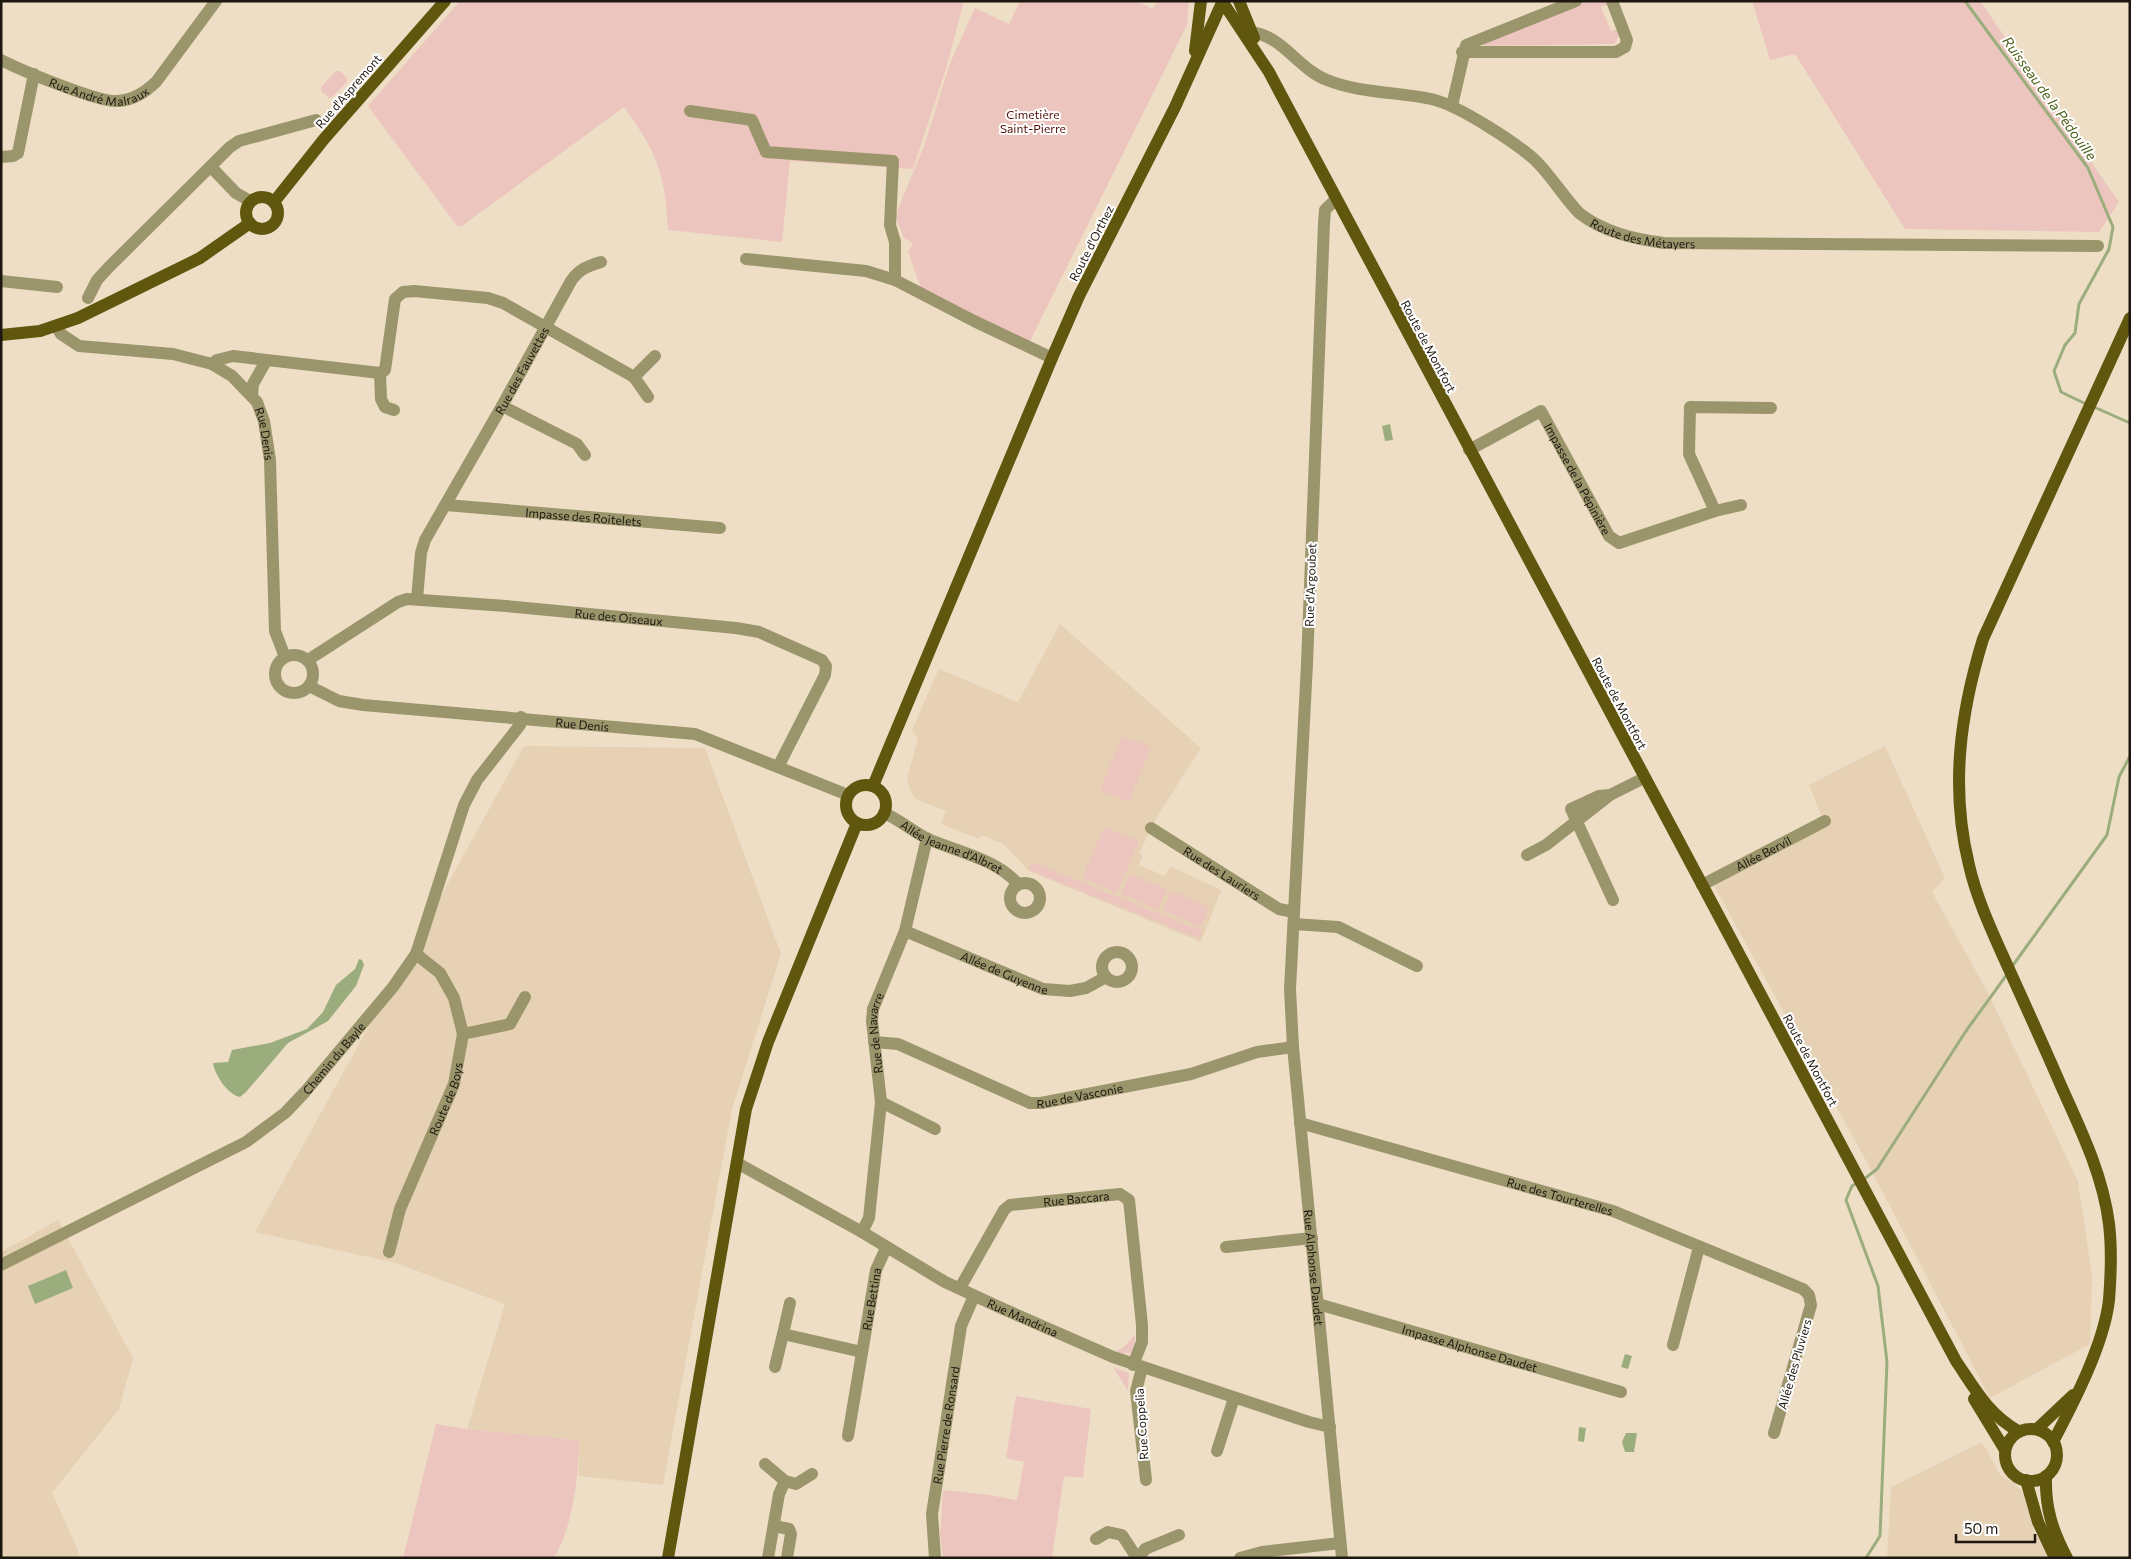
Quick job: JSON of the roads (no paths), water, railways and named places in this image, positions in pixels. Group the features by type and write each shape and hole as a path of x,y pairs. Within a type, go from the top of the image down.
{"main road":[{"name":"Rue d'Aspremont","path":"274,202 324,139 445,1"},
{"name":"Route d'Orthez","path":"1193,64 1201,1"},
{"name":"Route de Montfort","path":"1239,1 1261,57 1336,199 1956,1361 1964,1383 2005,1450"},
{"name":"Route d'Orthez","path":"873,786 1079,296 1175,107 1221,3"},
{"name":"Route de Montfort","path":"1221,3 1261,57"},
{"path":"258,197 267,197 274,202 278,210 276,220 272,226 264,229 256,228 250,224 246,216 246,208 250,201 258,197"},
{"path":"1,335 30,332 56,326 200,258 240,233 250,224"},
{"path":"2053,1442 2073,1404 2092,1359 2109,1303 2111,1252 2109,1224 2093,1159 2002,954 1974,884 1965,844 1959,803 1958,770 1962,721 1971,680 1987,630 2130,318"},
{"path":"859,786 873,786 884,797 884,813 873,824 857,823 846,811 848,795 859,786"},
{"path":"668,1558 746,1109 754,1081 857,823"},
{"name":"Route de Montfort","path":"1956,1361 2000,1421 2018,1431"},
{"path":"2036,1429 2078,1389"},
{"path":"2036,1429 2049,1436 2053,1442 2056,1460 2046,1476 2040,1479 2026,1480 2013,1474 2008,1468 2005,1450 2012,1436 2018,1431 2036,1429"},
{"path":"2046,1476 2047,1511 2055,1534 2067,1558"},
{"path":"2026,1480 2038,1522 2054,1558"}],"street":[{"name":"Rue André Malraux","path":"1,60 102,100 116,102 136,97 156,82 216,1"},
{"path":"1452,106 1462,52 1470,42 1576,1"},
{"path":"1462,52 1616,52 1625,47 1627,40 1612,1"},
{"name":"Route des Métayers","path":"1251,32 1260,33 1273,39 1306,67 1326,80 1434,99 1452,106 1525,151 1570,203 1589,221 1613,232 1651,242 1744,245 2098,246"},
{"path":"1,157 13,156 18,153 34,74"},
{"path":"690,111 752,120 766,152 893,162 890,225 895,242 894,280"},
{"path":"88,298 97,280 109,267 211,166 239,141 316,120"},
{"path":"211,166 236,193 250,201"},
{"name":"Rue d'Argoubet","path":"1291,976 1307,664 1324,223 1325,210 1336,199"},
{"path":"746,259 866,271 894,280 974,322 1052,358"},
{"path":"601,262 577,272 544,328 634,376 648,397"},
{"path":"1,281 57,287"},
{"name":"Rue des Fauvettes","path":"394,410 385,407 381,399 380,373 384,370 395,299 403,292 414,291 488,298 503,303 544,328 502,406 425,540 421,553 417,599"},
{"name":"Rue Denis","path":"56,326 67,338 79,346 173,354 212,364 232,376 252,396 264,421 268,441 275,631 285,657"},
{"path":"212,364 217,360 233,356 380,373"},
{"path":"634,376 655,356"},
{"path":"252,396 253,384 266,361"},
{"path":"502,406 577,444 585,455"},
{"path":"1741,506 1715,512 1689,454 1690,407 1771,408"},
{"name":"Impasse de la Pépinière","path":"1469,450 1541,411 1609,536 1619,543 1715,512"},
{"name":"Impasse des Roitelets","path":"446,505 720,528"},
{"name":"Rue des Oiseaux","path":"308,660 323,648 398,602 417,599 736,628 759,632 822,660 826,666 825,675 778,767"},
{"path":"293,654 308,660 313,676 309,686 303,690 289,692 278,683 276,668 285,657 293,654"},
{"name":"Rue Denis","path":"309,686 339,700 363,705 521,717 695,734 848,795"},
{"name":"Chemin du Bayle","path":"1,1265 246,1142 284,1113 326,1068 393,987 416,954 464,805 477,780 520,725 521,717"},
{"path":"1527,855 1546,845 1610,795 1644,778"},
{"name":"Allée Jeanne d'Albret","path":"884,813 928,838 998,867 1009,874 1018,884"},
{"path":"1576,821 1613,900"},
{"name":"Allée Bervil","path":"1702,885 1825,821"},
{"name":"Rue des Lauriers","path":"1151,828 1294,918 1338,927 1417,966"},
{"name":"Rue de Navarre","path":"862,1232 869,1218 881,1102 874,1042 873,1009 906,931 928,838"},
{"name":"Allée de Guyenne","path":"906,931 1043,989 1070,992 1086,988 1106,977"},
{"name":"Route de Boys","path":"389,1252 400,1210 454,1084 463,1034 454,998 440,973 416,954"},
{"name":"Rue Alphonse Daudet","path":"1291,976 1293,1047 1342,1558"},
{"path":"463,1034 510,1024 525,997"},
{"name":"Rue de Vasconie","path":"874,1042 898,1044 1030,1103 1041,1104 1191,1074 1257,1052 1293,1047"},
{"path":"881,1102 935,1128"},
{"name":"Rue des Tourterelles","path":"1300,1123 1613,1211 1802,1289 1809,1295"},
{"name":"Rue Mandrina","path":"737,1163 862,1232 945,1282 974,1296 1138,1366 1330,1427"},
{"name":"Rue Baccara","path":"960,1288 1004,1210 1010,1205 1120,1194 1129,1200 1142,1325 1142,1342 1138,1366"},
{"path":"1226,1247 1312,1238"},
{"path":"1673,1345 1699,1246"},
{"name":"Rue Bettina","path":"848,1436 876,1270 886,1248"},
{"name":"Allée des Pluviers","path":"1774,1433 1811,1305 1809,1295"},
{"name":"Rue Pierre de Ronsard","path":"935,1558 932,1514 961,1326 974,1296"},
{"path":"775,1367 790,1303"},
{"name":"Impasse Alphonse Daudet","path":"1318,1304 1621,1392"},
{"path":"783,1334 862,1352"},
{"name":"Rue Coppelia","path":"1138,1366 1136,1391 1146,1480"},
{"path":"1217,1451 1234,1398"},
{"path":"765,1464 785,1481 796,1484 812,1474"},
{"path":"768,1558 779,1494 785,1481"},
{"path":"774,1526 789,1529 791,1534 787,1558"},
{"path":"1096,1539 1108,1532 1122,1535 1138,1558 1145,1549 1179,1535"},
{"path":"1240,1558 1292,1553 1340,1543"},
{"path":"1342,1558 1350,1558"}],"waterway":[{"name":"Ruisseau de la Pédouille","path":"1965,1 2088,168 2113,227 2109,249 2079,304 2075,333 2065,345 2054,371 2061,392 2088,405"},
{"name":"Ruisseau de la Pédouille","path":"2094,407 2130,423"},
{"path":"2011,968 2107,835 2119,777 2130,756"},
{"path":"1863,1180 1877,1169 1966,1031 2008,973"},
{"path":"1857,1183 1852,1186 1846,1200 1878,1286 1887,1362 1880,1536 1866,1558"}],"park label":[{"name":"Cimetière Saint-Pierre","path":"1033,121"}]}
